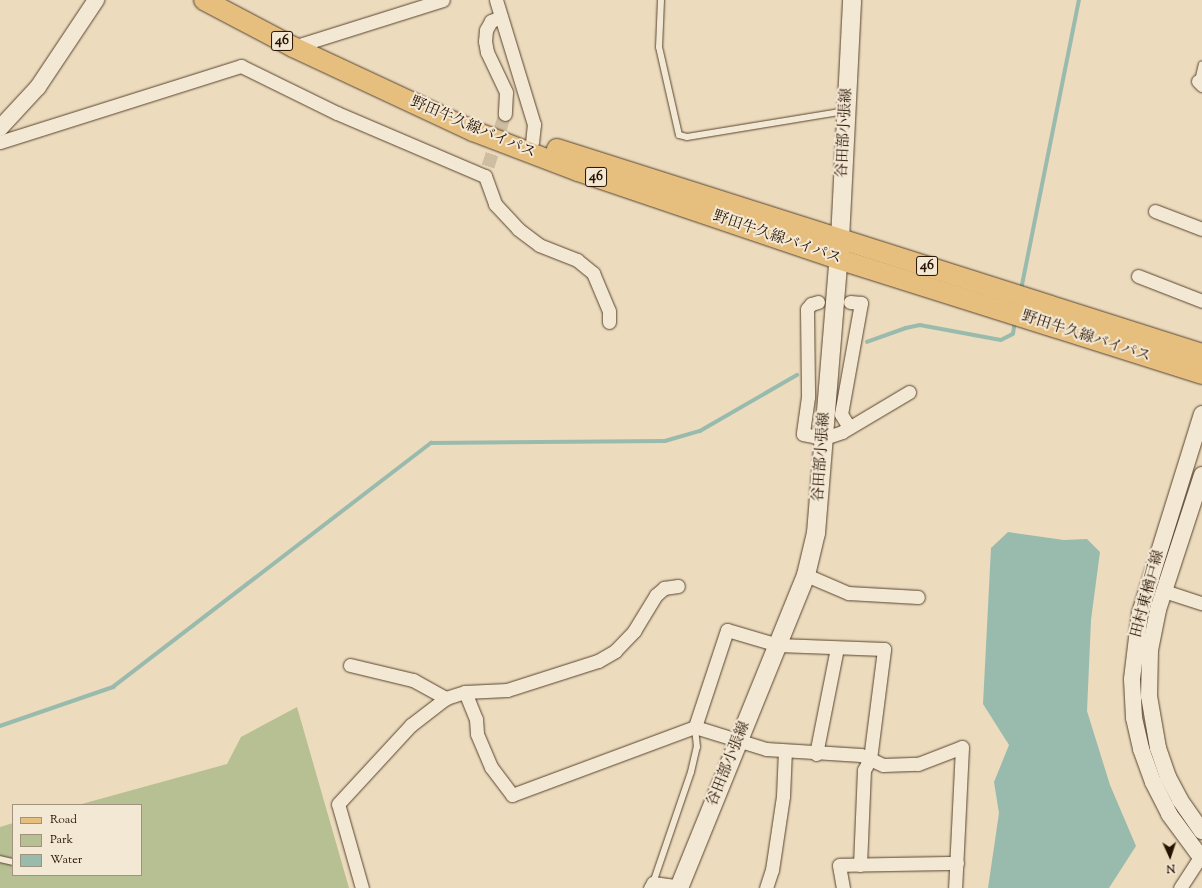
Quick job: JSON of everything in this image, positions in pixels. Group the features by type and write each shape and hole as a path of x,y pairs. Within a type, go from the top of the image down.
{"main road":[{"name":"野田牛久線バイパス","path":"204,0 293,47 473,131 578,171 838,259 1202,374"},
{"name":"谷田部小張線","path":"679,887 806,575 816,533 840,239 845,111 852,0"},
{"name":"野田牛久線バイパス","path":"361,78 532,142 1202,354"}],"street":[{"path":"0,128 26,103 42,82 96,0"},
{"path":"293,47 443,0"},
{"path":"496,0 534,124 532,142"},
{"path":"501,16 491,21 486,30 485,41 487,52 506,92 505,114"},
{"path":"0,142 241,66 344,116 487,171 495,204 518,229 539,245 577,260 592,273 609,311 609,322"},
{"path":"1155,211 1202,229"},
{"path":"1138,276 1202,301"},
{"path":"818,302 811,304 807,309 808,397 803,434 824,438 849,427 909,392"},
{"path":"849,427 841,414 861,303 850,302"},
{"name":"田村東楢戸線","path":"1201,858 1169,814 1153,782 1141,749 1136,726 1132,678 1140,614 1202,414"},
{"name":"田村東楢戸線","path":"1202,476 1164,592 1150,650 1149,696 1151,720 1168,777 1180,800 1202,832"},
{"path":"806,575 848,593 918,597"},
{"path":"362,888 338,804 411,725 446,698 465,692 507,690 598,662 615,651 634,631 656,596 664,588 678,586"},
{"path":"1164,592 1202,602"},
{"path":"695,728 727,630 778,645 884,649 870,759 864,770 860,865"},
{"path":"816,754 837,648"},
{"path":"350,665 413,680 446,698"},
{"path":"465,692 476,719 477,734 491,767 512,795 695,728 766,749 816,754 861,755 883,765 918,764 962,747 958,863 955,888"},
{"path":"766,888 772,870 783,796 785,751"},
{"path":"1180,888 1201,858"},
{"path":"843,888 839,865 958,863"},
{"path":"651,886 679,887"}],"lane":[{"path":"662,0 659,48 679,135 687,137 845,111"},
{"path":"1200,83 1202,64"},
{"path":"651,886 691,772 696,747 695,728"},
{"path":"0,859 12,862"}],"green space":[{"path":"297,707 349,888 0,888 0,827 12,823 12,876 142,876 142,804 82,804 227,764 241,737"}],"water":[{"path":"1008,532 1064,540 1087,539 1100,552 1091,620 1087,711 1110,785 1136,846 1109,888 988,888 999,813 994,782 1009,745 983,704 991,548"}],"waterway":[{"path":"1021,290 1079,0"},
{"path":"867,342 906,328 920,325 1001,340 1013,334 1015,322"},
{"path":"0,726 113,687 431,443 665,441 700,431 797,375"}],"tunnel":[{"path":"488,166 505,114"}]}
